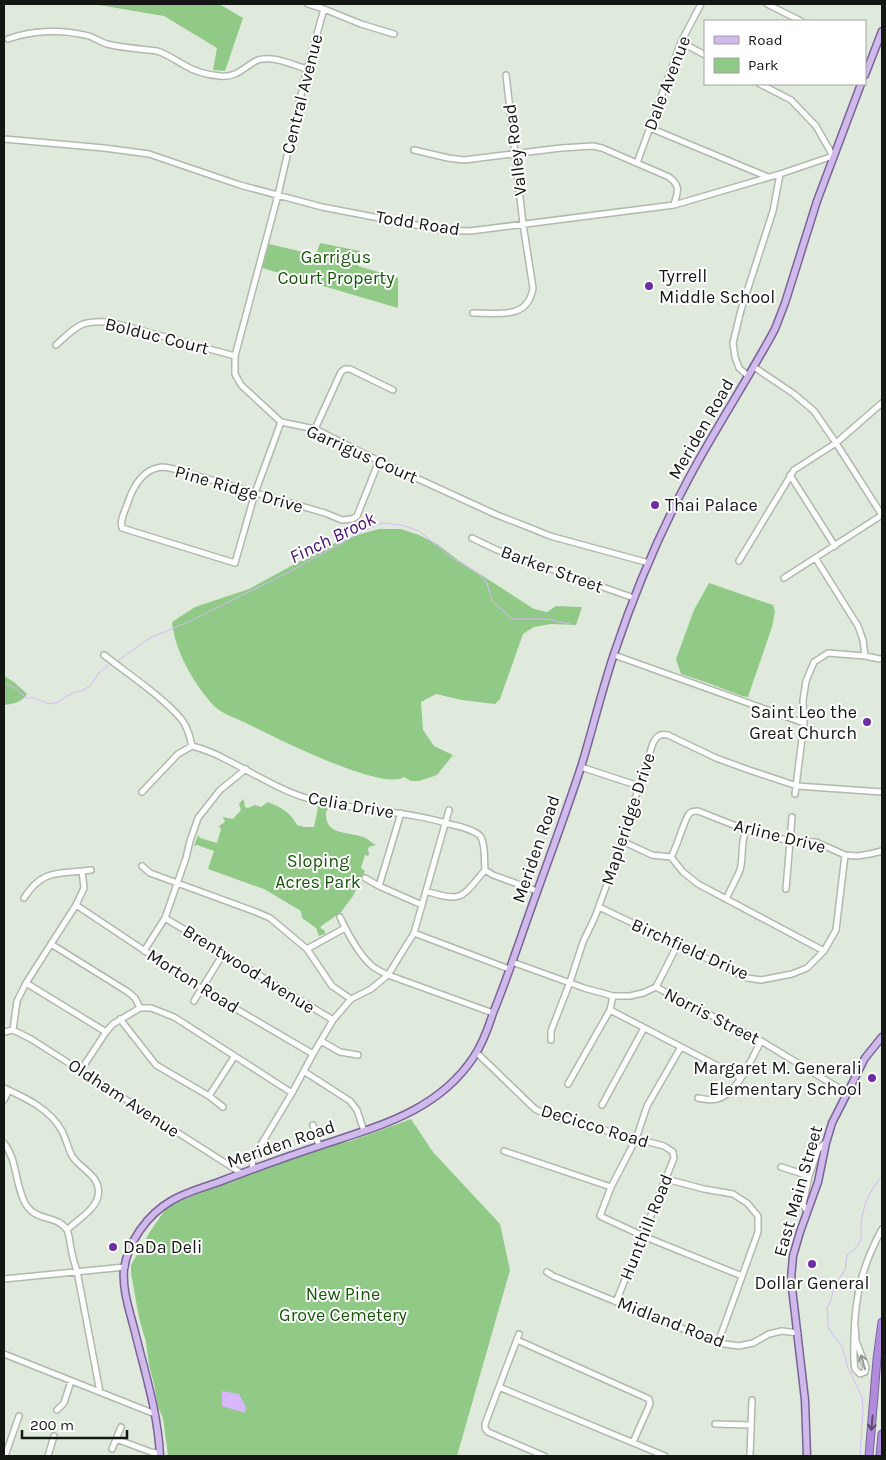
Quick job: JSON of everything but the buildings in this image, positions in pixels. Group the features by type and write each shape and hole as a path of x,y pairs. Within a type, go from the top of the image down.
{"highway":[{"path":"869,1456 882,1322"},
{"path":"880,1456 882,1434"}],"main road":[{"path":"866,72 882,31"},
{"name":"Meriden Road","path":"159,1455 155,1414 125,1286 124,1267 129,1250 140,1231 156,1212 175,1198 252,1169 364,1131 410,1112 441,1094 460,1076 477,1053 512,962 581,767 614,655 634,598 668,520 689,478 754,367 780,318 817,201 861,85"},
{"name":"East Main Street","path":"807,1456 806,1416 791,1271 794,1249 819,1176 832,1123 869,1053 882,1037"}],"street":[{"name":"Central Avenue","path":"278,195 307,69 324,9 308,4"},
{"name":"Dale Avenue","path":"637,163 681,42 701,4"},
{"path":"767,4 799,20"},
{"path":"324,9 394,34"},
{"path":"8,39 33,32 72,32 105,43 165,53 187,67 208,74 222,76 235,75 260,60 273,59 307,69"},
{"path":"681,42 704,54"},
{"path":"866,54 872,57"},
{"name":"Valley Road","path":"473,313 510,313 520,310 532,297 533,288 506,75"},
{"path":"762,85 791,100 816,126 833,156"},
{"path":"650,128 768,177"},
{"name":"Todd Road","path":"4,139 149,154 240,184 322,207 442,230 470,231 674,205 780,174 833,156"},
{"path":"414,150 464,160 593,146 637,163 676,182 678,188 674,205"},
{"path":"748,376 739,368 733,343 741,310 774,211 780,174"},
{"name":"Garrigus Court","path":"278,195 235,356 235,374 240,385 282,422 315,429 379,461 497,515 533,529 649,563"},
{"name":"Bolduc Court","path":"56,345 76,326 92,321 110,322 235,356"},
{"path":"754,367 807,404 820,419 882,515 784,578"},
{"path":"315,429 341,372 345,369 350,369 393,390"},
{"path":"739,561 794,470 836,443 882,403"},
{"path":"255,493 282,422"},
{"name":"Pine Ridge Drive","path":"255,493 235,563 122,528 121,523 130,494 140,478 152,470 162,467 174,469 325,513 342,520 352,519 357,516 379,461"},
{"path":"790,475 835,546"},
{"name":"Barker Street","path":"472,538 497,550 634,598"},
{"path":"816,559 858,626 864,640 865,656"},
{"path":"795,794 804,722 803,700 806,681 814,662 828,653 880,659"},
{"path":"614,655 804,722"},
{"path":"104,656 146,688 183,721 189,732 192,746 178,754 142,792"},
{"name":"Mapleridge Drive","path":"551,1040 551,1031 570,982 582,942 598,907 622,841 638,786 653,743 657,737 665,734 740,767 797,786 882,792"},
{"name":"Celia Drive","path":"192,746 310,799 344,806 431,818 477,833 484,842 485,870"},
{"path":"581,767 638,786"},
{"path":"144,951 166,918 198,818 220,790 246,769"},
{"path":"252,1169 253,1158 305,1072 333,1020 351,999 371,989 388,975 414,933 449,810"},
{"name":"Arline Drive","path":"671,857 676,849 686,819 690,813 698,811 746,830 790,842 816,842 845,855 857,856 882,851"},
{"path":"379,886 400,813"},
{"path":"786,889 792,817"},
{"path":"726,899 740,870 742,840 746,830"},
{"path":"622,841 652,855 671,857 698,884 824,951"},
{"name":"Birchfield Drive","path":"598,907 747,978 761,980 792,974 807,968 824,951 836,930 845,855"},
{"path":"142,866 150,873 177,884 270,918 307,949 332,986 351,999"},
{"path":"24,898 31,887 41,878 56,873 91,870"},
{"path":"426,891 451,898 462,896 485,870 493,875 537,891"},
{"path":"4,1032 13,1030 17,1001 26,983 76,905 84,888 82,871"},
{"path":"365,878 422,905"},
{"name":"Morton Road","path":"76,905 202,989 313,1054"},
{"path":"340,917 364,958 372,966 388,975 493,1014"},
{"name":"Brentwood Avenue","path":"166,918 333,1020"},
{"path":"307,949 345,928"},
{"path":"414,933 509,970"},
{"path":"51,944 128,992 135,998 140,1008"},
{"path":"656,987 678,944"},
{"path":"194,1001 223,954"},
{"name":"Norris Street","path":"512,962 584,988 613,996 630,996 656,987 761,1041 847,1093"},
{"path":"26,983 106,1032"},
{"path":"568,1084 610,1010 613,996"},
{"path":"81,1070 113,1024 140,1008 151,1008 174,1017 292,1094"},
{"path":"610,1010 741,1078"},
{"path":"120,1019 156,1064 209,1096 223,1107"},
{"path":"602,1105 644,1028"},
{"name":"Oldham Avenue","path":"13,1030 81,1070 241,1173"},
{"path":"321,1041 340,1052 358,1055"},
{"path":"698,1098 718,1099 729,1093 741,1078 761,1041"},
{"path":"681,1046 647,1106 636,1139 611,1187 600,1216 643,1236 742,1276"},
{"name":"DeCicco Road","path":"477,1053 535,1109 547,1115 664,1146 673,1152"},
{"path":"209,1096 234,1057"},
{"path":"305,1072 350,1101 357,1110 364,1131"},
{"path":"4,1100 6,1089 54,1118 63,1132 73,1157 93,1176 97,1183 99,1191 96,1201 67,1230"},
{"path":"313,1125 319,1146"},
{"path":"807,1212 803,1204 810,1176 818,1150 827,1142"},
{"path":"4,1143 10,1151 23,1200 29,1210 37,1216 57,1222 67,1230 77,1271 100,1392"},
{"path":"504,1151 611,1187"},
{"name":"Hunthill Road","path":"616,1302 674,1158 673,1152"},
{"path":"781,1166 810,1176"},
{"path":"666,1179 733,1194 748,1203 758,1216 758,1232 718,1343"},
{"path":"854,1326 856,1341 866,1367 865,1372 860,1374 856,1372 854,1366 854,1326 860,1280 882,1229"},
{"path":"4,1279 124,1267"},
{"name":"Midland Road","path":"547,1272 718,1343 739,1346 753,1343 769,1334 782,1331 798,1333"},
{"path":"518,1334 485,1428 488,1432 544,1456"},
{"path":"517,1340 649,1399 650,1404 633,1442"},
{"path":"4,1354 155,1414"},
{"path":"57,1410 64,1403 71,1381"},
{"path":"499,1387 665,1456"},
{"path":"750,1456 752,1400"},
{"path":"6,1456 19,1416"},
{"path":"715,1424 751,1424"},
{"path":"112,1449 121,1427"},
{"path":"48,1456 54,1436"},
{"path":"116,1439 159,1455"}],"green space":[{"path":"93,4 219,4 243,18 225,71 213,70 217,48 164,16"},
{"name":"Garrigus Court Property","path":"320,243 360,251 358,266 398,278 398,308 262,268 269,244 316,255"},
{"path":"379,529 401,529 437,544 458,560 534,609 547,612 556,606 582,607 576,625 551,624 534,627 523,634 500,699 495,704 462,700 436,694 421,702 423,730 434,746 453,755 437,775 419,781 411,781 404,777 392,779 373,777 351,770 300,749 220,711 193,678 181,656 172,622 195,607 249,589 328,546"},
{"path":"709,583 773,605 775,611 772,627 748,697 681,674 676,659 694,610"},
{"path":"4,676 27,694 23,699 4,705"},
{"name":"Sloping Acres Park","path":"243,799 245,807 248,808 255,805 261,807 268,802 273,804 288,814 297,825 305,827 314,827 317,805 325,805 330,808 326,811 326,819 333,829 363,837 376,845 369,847 368,856 365,855 361,868 365,871 353,896 341,912 320,927 325,931 325,934 319,936 316,928 302,918 301,911 264,889 208,869 214,851 197,845 194,846 198,835 200,838 217,843 221,829 219,826 225,822 223,817 233,819 241,810 239,804"},
{"name":"New Pine Grove Cemetery","path":"411,1119 433,1152 500,1224 510,1270 457,1456 168,1456 163,1418 158,1407 131,1273 131,1265 165,1210 175,1203 236,1179"}],"shaded area":[{"path":"222,1391 239,1394 246,1407 245,1413 222,1406"}],"waterway":[{"name":"Finch Brook","path":"117,661 150,638 188,622 289,572 363,531 382,523 402,525 419,531 451,557 479,574 487,583 492,601 512,619 547,619 570,624"},
{"name":"Finch Brook","path":"4,683 15,688 28,699 31,697 50,704 90,686 99,673 109,665"},
{"path":"860,1456 862,1397 848,1368 842,1346 828,1328 827,1307 834,1287 845,1270 847,1255 859,1244 865,1204 874,1186 882,1176"}],"place":[{"name":"Tyrrell Middle School","path":"649,286"},
{"name":"Thai Palace","path":"655,505"},
{"name":"Saint Leo the Great Church","path":"867,722"},
{"name":"Margaret M. Generali Elementary School","path":"872,1078"},
{"name":"DaDa Deli","path":"113,1247"},
{"name":"Dollar General","path":"812,1264"}]}
